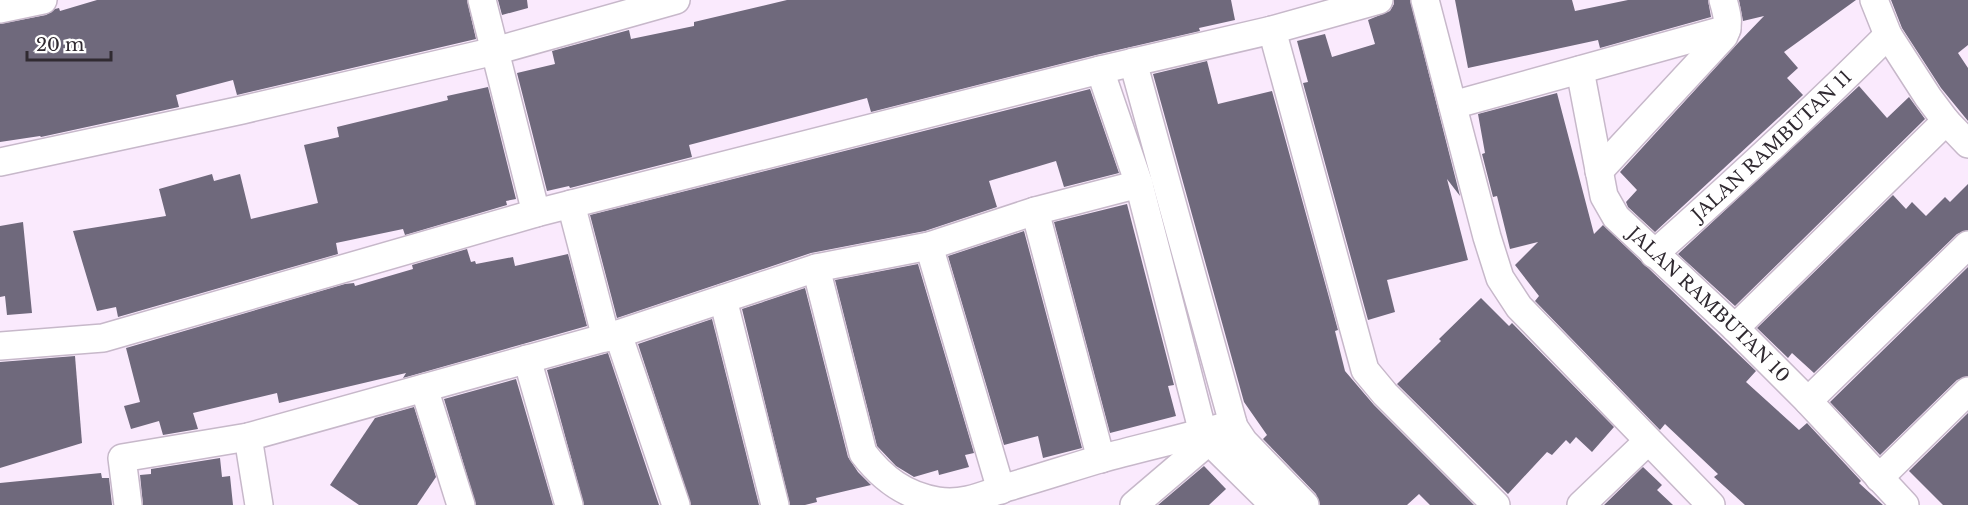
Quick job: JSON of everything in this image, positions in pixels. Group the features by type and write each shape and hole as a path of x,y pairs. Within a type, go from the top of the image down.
{"street":[{"path":"0,9 43,0"},
{"path":"482,0 536,213"},
{"path":"0,162 242,110 495,51 676,0"},
{"path":"0,346 103,338 536,213 1100,70 1272,30 1379,0"},
{"path":"1425,0 1487,237 1500,278 1519,307 1712,505"},
{"path":"1599,171 1724,36 1728,18 1723,0"},
{"path":"1874,0 1888,34 1928,97 1946,121 1968,144"},
{"path":"1453,105 1727,29"},
{"path":"1272,30 1365,370 1385,394 1496,505"},
{"name":"JALAN RAMBUTAN 11","path":"1654,254 1845,78 1888,34"},
{"path":"1133,62 1233,424 1244,442 1305,505"},
{"path":"1100,70 1139,184 1206,437 1274,505"},
{"name":"JALAN RAMBUTAN 10","path":"1580,70 1604,196 1616,217 1735,328 1808,401 1905,505"},
{"path":"1735,328 1946,121"},
{"path":"128,505 122,458 248,437 612,336 816,268 929,246 1035,211 1139,184"},
{"path":"571,204 612,336 676,505"},
{"path":"1035,211 1101,459"},
{"path":"1808,401 1968,245"},
{"path":"929,246 1001,490"},
{"path":"816,268 863,453 876,470 907,492 938,501 961,502 981,498 1101,459 1206,437 1233,424"},
{"path":"723,299 775,505"},
{"path":"527,359 569,505"},
{"path":"424,387 461,505"},
{"path":"1879,478 1968,391"},
{"path":"248,437 259,505"},
{"path":"1134,505 1206,437"},
{"path":"1581,505 1648,441"}],"building":[{"path":"97,0 467,0 476,39 237,95 233,80 176,95 179,107 41,137 0,142 0,24 46,15 55,9 59,8 60,11"},
{"path":"498,0 527,0 528,8 502,15"},
{"path":"787,0 1231,0 1235,20 1199,28 1200,31 871,112 867,98 689,145 692,157 570,188 569,186 547,191 517,73 555,64 552,51 629,30 631,39 694,26 694,22"},
{"path":"1394,0 1410,0 1460,196 1447,179 1468,260 1387,280 1395,312 1368,320 1303,83 1308,82 1297,41 1325,34 1332,57 1375,44 1368,20 1390,11"},
{"path":"1455,0 1572,0 1575,11 1628,0 1708,0 1711,17 1600,48 1598,40 1468,68"},
{"path":"1739,0 1856,0 1784,52 1798,68 1787,78 1803,95 1655,232 1628,207 1626,202 1637,190 1620,172 1764,16 1743,21"},
{"path":"1891,0 1968,0 1968,45 1958,53 1968,68 1968,121 1941,88 1902,28"},
{"path":"1207,61 1218,104 1272,91 1338,330 1335,331 1345,371 1374,405 1474,505 1430,505 1419,494 1407,505 1320,505 1316,494 1263,439 1267,435 1244,402 1153,74"},
{"path":"1859,86 1887,118 1909,97 1925,119 1735,306 1678,254"},
{"path":"488,87 516,199 506,201 507,205 405,235 403,229 336,243 338,254 118,317 116,307 97,311 73,231 166,216 159,189 212,174 214,181 240,174 251,219 318,203 304,145 339,137 337,127 448,100 447,96"},
{"path":"1090,89 1119,173 1064,187 1056,161 989,181 997,207 925,231 811,253 617,318 590,215"},
{"path":"1557,93 1594,234 1603,225 1756,371 1746,382 1799,430 1807,423 1861,481 1859,483 1883,505 1745,505 1714,477 1718,474 1665,424 1660,430 1535,301 1539,296 1515,265 1538,242 1510,249 1497,196 1493,197 1482,154 1485,153 1478,114"},
{"path":"1968,184 1968,230 1957,234 1814,373 1792,353 1788,358 1757,328 1893,195 1906,209 1912,202 1926,216 1945,197 1950,202"},
{"path":"1127,204 1174,385 1168,386 1176,416 1110,433 1054,222"},
{"path":"23,222 32,313 7,315 5,296 0,297 0,226"},
{"path":"1024,231 1082,448 1043,458 1038,436 1004,445 948,256"},
{"path":"467,249 471,262 475,261 476,264 513,257 515,266 568,254 587,326 403,378 406,373 279,403 277,393 193,413 198,429 163,435 159,421 131,429 124,406 140,402 126,348 345,284 354,283 355,286 413,269 412,265"},
{"path":"918,264 974,453 965,455 969,467 939,475 938,470 914,477 896,466 877,446 835,280"},
{"path":"1968,267 1968,376 1957,380 1880,455 1830,402"},
{"path":"805,288 848,457 871,485 816,498 817,502 805,505 790,505 742,309"},
{"path":"1481,298 1509,326 1512,323 1614,427 1592,452 1576,437 1570,444 1566,440 1552,455 1547,452 1508,494 1397,384"},
{"path":"712,319 759,505 691,505 638,344"},
{"path":"608,353 659,505 584,505 547,370"},
{"path":"75,356 82,443 0,468 0,362"},
{"path":"516,379 553,505 476,505 444,399"},
{"path":"414,407 436,477 417,505 359,505 330,485 375,418"},
{"path":"1968,413 1968,505 1943,505 1909,471"},
{"path":"220,458 222,477 230,476 233,505 143,505 140,475 151,474 151,469"},
{"path":"1204,466 1226,489 1209,505 1158,505"},
{"path":"1643,467 1662,485 1657,490 1673,505 1604,505"},
{"path":"101,473 102,478 109,478 112,505 0,505 0,483"}]}
